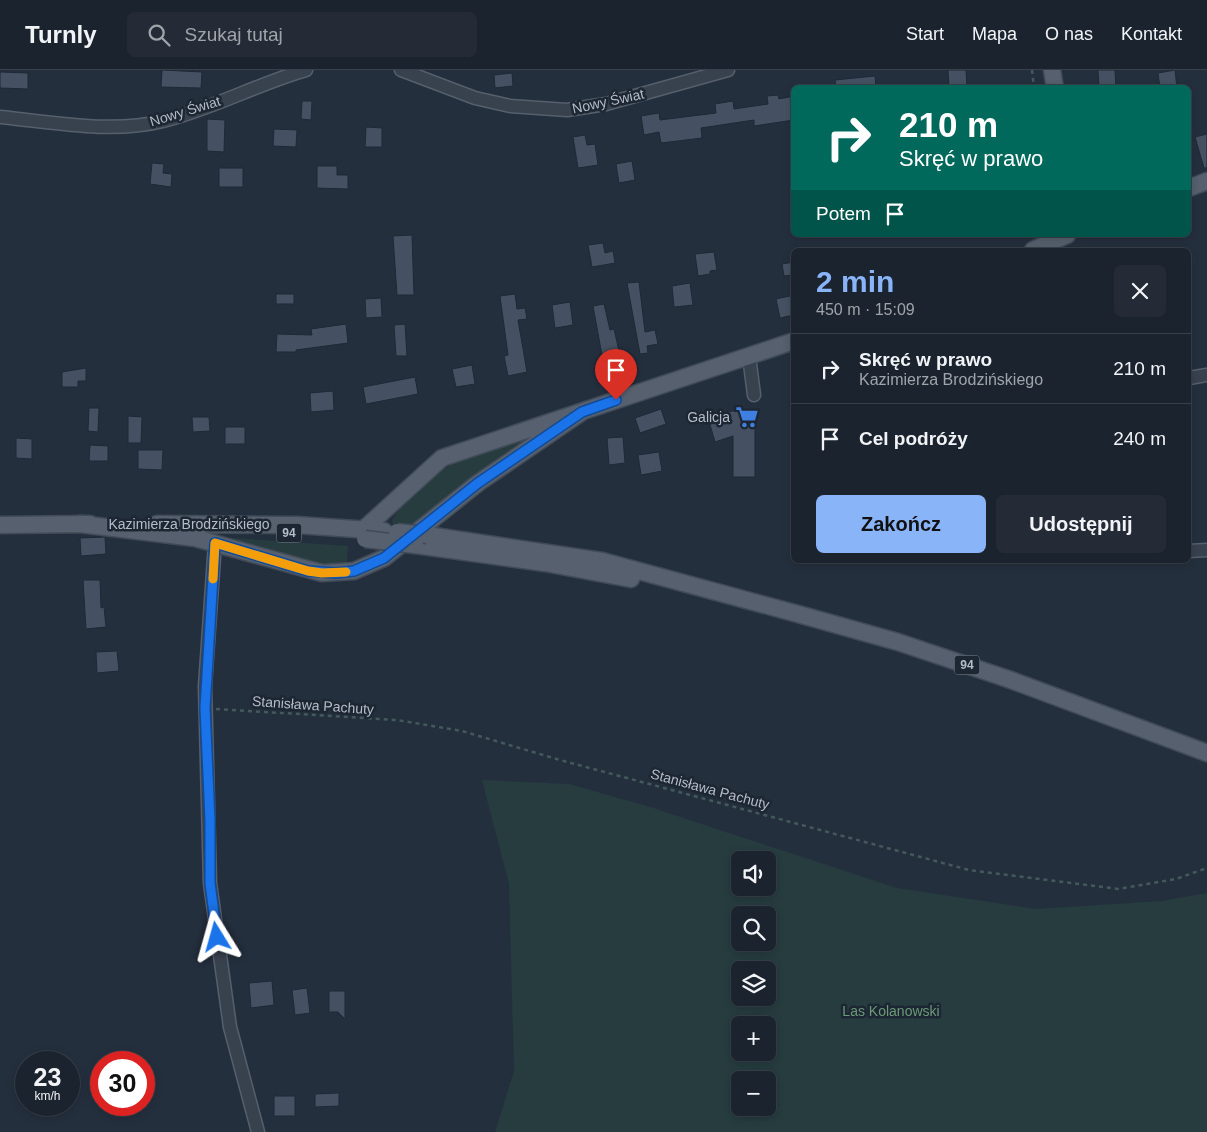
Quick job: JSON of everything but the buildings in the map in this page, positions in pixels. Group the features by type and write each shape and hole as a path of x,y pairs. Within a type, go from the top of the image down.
{"main road":[{"path":"1052,70 1054,85"},
{"path":"1191,187 1207,181"},
{"path":"1038,248 1062,237"},
{"name":"Kazimierza Brodzińskiego","path":"0,525 213,526 365,534 398,498 442,458 791,342"},
{"name":"Kazimierza Brodzińskiego","path":"215,543 308,571 336,573 354,571 384,558 485,478 582,412"},
{"path":"80,524 188,537 215,543"},
{"name":"94","path":"365,534 384,531 546,564 722,595 898,642 1008,679 1207,753"},
{"name":"94","path":"365,534 421,540"}],"street":[{"name":"Nowy Świat","path":"0,117 80,125 161,122 193,112 275,74 306,70"},
{"name":"Nowy Świat","path":"401,70 475,98 510,106 567,110 606,104 728,70"},
{"path":"749,356 754,395"},
{"path":"1191,378 1207,376"},
{"name":"Kazimierza Brodzińskiego","path":"215,543 205,708 210,820 210,883 230,1027 258,1132"},
{"path":"1191,551 1207,550"}],"path":[{"path":"1032,70 1034,85"},
{"name":"Stanisława Pachuty","path":"205,708 397,720 462,731 560,760 969,870 1118,889 1176,879 1207,868"}],"green space":[{"path":"536,433 454,490 414,526 393,525 392,520 406,501 437,473 474,454"},
{"path":"204,536 348,546 347,562 331,564 295,560"},
{"name":"Las Kolanowski","path":"482,780 569,784 650,807 897,888 1036,909 1162,901 1207,893 1207,1132 495,1132 514,1071 509,884"}],"slow traffic":[{"path":"213,579 215,543 308,571 322,573 346,572"}],"place":[{"name":"Galicja","path":"747,417"}],"route":[{"path":"217,937 210,883 210,820 205,708 215,543 308,571 322,573 354,571 371,565 398,548 478,483 511,459 582,412 616,400"}]}
